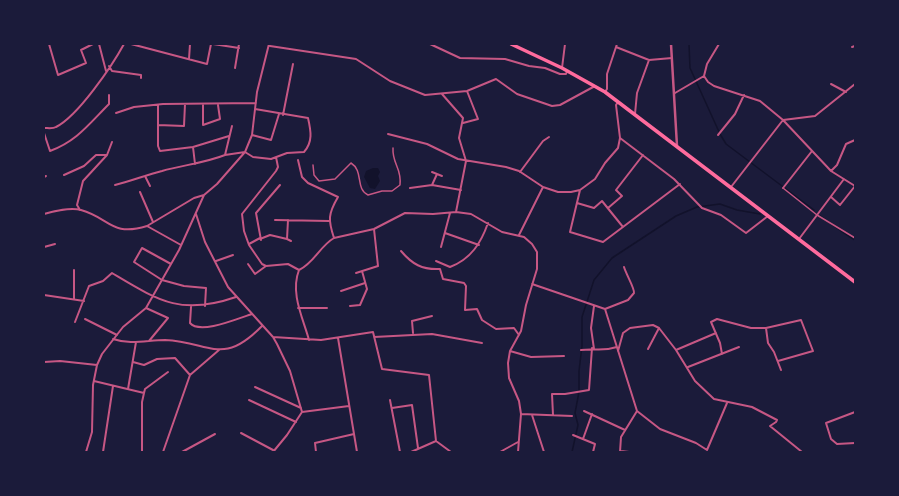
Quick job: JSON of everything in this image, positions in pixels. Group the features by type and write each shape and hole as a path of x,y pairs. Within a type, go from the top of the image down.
{"main road":[{"path":"511,44 562,68 605,92 855,282"}],"street":[{"path":"49,44 58,75 86,63 81,50 93,44"},
{"path":"98,44 106,71"},
{"path":"44,128 55,128 79,108 124,44"},
{"path":"131,44 208,64 212,44 239,48"},
{"path":"189,59 190,44"},
{"path":"235,68 239,44"},
{"path":"428,44 460,58 505,59 529,66 545,68 560,74 566,74 567,71"},
{"path":"562,68 565,44"},
{"path":"672,44 677,146"},
{"path":"675,93 704,76 707,64 719,44"},
{"path":"44,214 64,210 80,210 120,229 129,230 147,226 194,198 204,194 217,184 245,152 252,135 257,92 269,45 356,59 390,81 425,96 467,91 496,79 517,94 552,106 560,105 582,92 593,89 595,86"},
{"path":"605,92 607,89 607,74 617,45 649,60 672,58"},
{"path":"635,115 637,93 649,60"},
{"path":"282,115 293,64"},
{"path":"109,66 112,71 141,75 141,78"},
{"path":"704,76 708,82 714,86 760,101 783,120 831,171 855,186 840,205 831,197"},
{"path":"831,84 846,92"},
{"path":"731,187 783,120 816,116 855,84"},
{"path":"463,123 478,119 467,91"},
{"path":"442,94 463,118 459,138 466,161 456,212"},
{"path":"44,133 50,151 65,146 109,104 109,95"},
{"path":"718,135 735,114 744,95"},
{"path":"388,134 427,144 466,161 506,167 520,172 542,187 562,192 580,190 595,179 618,148 620,138 616,105 618,102"},
{"path":"116,113 134,106 256,103"},
{"path":"158,125 184,126 185,104"},
{"path":"203,104 204,125 220,119 218,104"},
{"path":"158,105 160,151 192,147 230,136"},
{"path":"115,185 129,182 142,175 145,176 226,155 245,152 253,157 276,157 287,153 304,152 310,145 311,130 308,118 282,115 255,109"},
{"path":"252,135 271,140 279,114"},
{"path":"226,155 232,126"},
{"path":"520,172 543,141 549,137"},
{"path":"620,138 680,184 702,208 721,215 746,233 768,216"},
{"path":"831,171 837,165 846,144 855,140"},
{"path":"80,210 77,205 83,181 108,155 112,142"},
{"path":"192,147 195,164"},
{"path":"313,165 314,175 318,181 335,179 351,163 359,173 361,188 364,193 368,195 382,191 392,191 400,185 401,179 400,171 392,157 393,148"},
{"path":"812,150 783,188 817,215 838,229 841,228 855,238"},
{"path":"64,174 84,166 96,155 108,155"},
{"path":"608,208 622,196 616,190 644,155"},
{"path":"266,266 262,264 249,244 244,231 242,214 276,171 278,167 276,157"},
{"path":"298,160 302,177 308,183 338,197 330,209 329,221 334,238"},
{"path":"432,172 442,176"},
{"path":"432,185 437,174"},
{"path":"145,176 150,186"},
{"path":"799,239 844,179"},
{"path":"580,190 570,232 603,242 680,184"},
{"path":"410,188 432,185 461,190"},
{"path":"260,239 256,213 280,186"},
{"path":"520,235 542,187"},
{"path":"140,192 153,222"},
{"path":"86,452 92,432 94,381 97,365 102,354 113,339 146,308 171,264 196,214 204,194"},
{"path":"577,203 594,208 602,201 623,227"},
{"path":"309,340 298,308 297,276 299,270 306,266 326,243 334,238 374,228 405,213 433,214 456,212 471,214 502,232 524,237 532,244 537,252 538,261 519,335 510,351 508,363 509,378 519,401 521,414 518,452"},
{"path":"441,247 450,213"},
{"path":"196,214 205,242 228,287 273,337 290,371 302,412 273,451 241,433"},
{"path":"275,220 329,221"},
{"path":"287,239 288,220"},
{"path":"436,261 450,267 469,256 479,245 488,223"},
{"path":"147,226 181,244"},
{"path":"356,273 378,266 374,228"},
{"path":"445,233 479,245"},
{"path":"249,244 270,235 291,241"},
{"path":"44,247 55,244"},
{"path":"171,264 142,248 134,262 162,280 184,286 206,288 205,306"},
{"path":"401,251 410,262 428,270 440,270 443,278 464,283 466,286 465,310 477,309 482,320 496,329 514,328 519,335"},
{"path":"216,261 233,255"},
{"path":"248,264 255,274 266,266 288,264 299,270"},
{"path":"532,284 604,309 628,300 634,294 635,289 628,280 624,267"},
{"path":"74,270 74,299"},
{"path":"350,306 360,305 367,289 362,271"},
{"path":"75,322 89,286 103,281 112,273 152,297 173,304 205,306 236,297"},
{"path":"341,291 365,283"},
{"path":"44,295 84,301"},
{"path":"191,306 190,323 198,327 217,326 252,314"},
{"path":"553,415 552,394 564,394 589,390 593,348 591,328 594,306"},
{"path":"146,308 168,318 149,340"},
{"path":"298,308 327,308"},
{"path":"604,309 637,411 660,429 696,443 708,450 727,403"},
{"path":"413,334 412,320 432,316"},
{"path":"85,319 117,335"},
{"path":"722,354 720,343 711,322 717,319 751,328 766,328 801,320 813,350 778,361"},
{"path":"618,352 623,333 630,328 653,325 659,328 688,367 695,381 705,392 717,402 752,407 777,420 770,426 802,452"},
{"path":"113,339 136,342 167,340 218,350 242,344 262,326"},
{"path":"648,349 659,328"},
{"path":"766,328 768,343 778,361 781,370"},
{"path":"273,337 309,340 338,338 373,332 382,369 429,375 436,441 451,452"},
{"path":"374,337 413,334 451,336 482,343"},
{"path":"676,350 716,334"},
{"path":"338,338 357,452"},
{"path":"128,389 136,342"},
{"path":"581,350 593,348 605,351 617,347"},
{"path":"688,367 739,347"},
{"path":"163,452 190,375 218,350"},
{"path":"510,351 531,357 564,356"},
{"path":"133,362 144,365 157,359 175,358 190,375"},
{"path":"44,362 60,361 97,365"},
{"path":"142,452 142,402 145,389 168,372"},
{"path":"94,381 144,393"},
{"path":"104,452 113,386"},
{"path":"255,387 301,408"},
{"path":"249,400 296,422"},
{"path":"390,400 400,452"},
{"path":"392,408 412,405 418,448"},
{"path":"302,412 349,406"},
{"path":"584,411 625,430"},
{"path":"629,452 620,452 620,443 625,430 637,411"},
{"path":"855,412 826,423 831,439 837,444 855,443"},
{"path":"521,414 572,416"},
{"path":"583,439 592,414"},
{"path":"532,415 544,452"},
{"path":"182,452 215,434"},
{"path":"316,452 314,443 354,434"},
{"path":"573,435 595,444 593,452"},
{"path":"411,452 436,441"},
{"path":"500,452 518,442"}],"shaded area":[{"path":"373,168 378,168 380,172 378,176 380,181 375,189 370,188 364,177 366,171"}],"waterway":[{"path":"689,44 690,68 726,144 814,210"},
{"path":"572,452 578,425 575,413 579,392 582,317 594,280 612,258 676,216 697,207 720,204 737,210 760,214"},
{"path":"820,216 855,240"}]}
